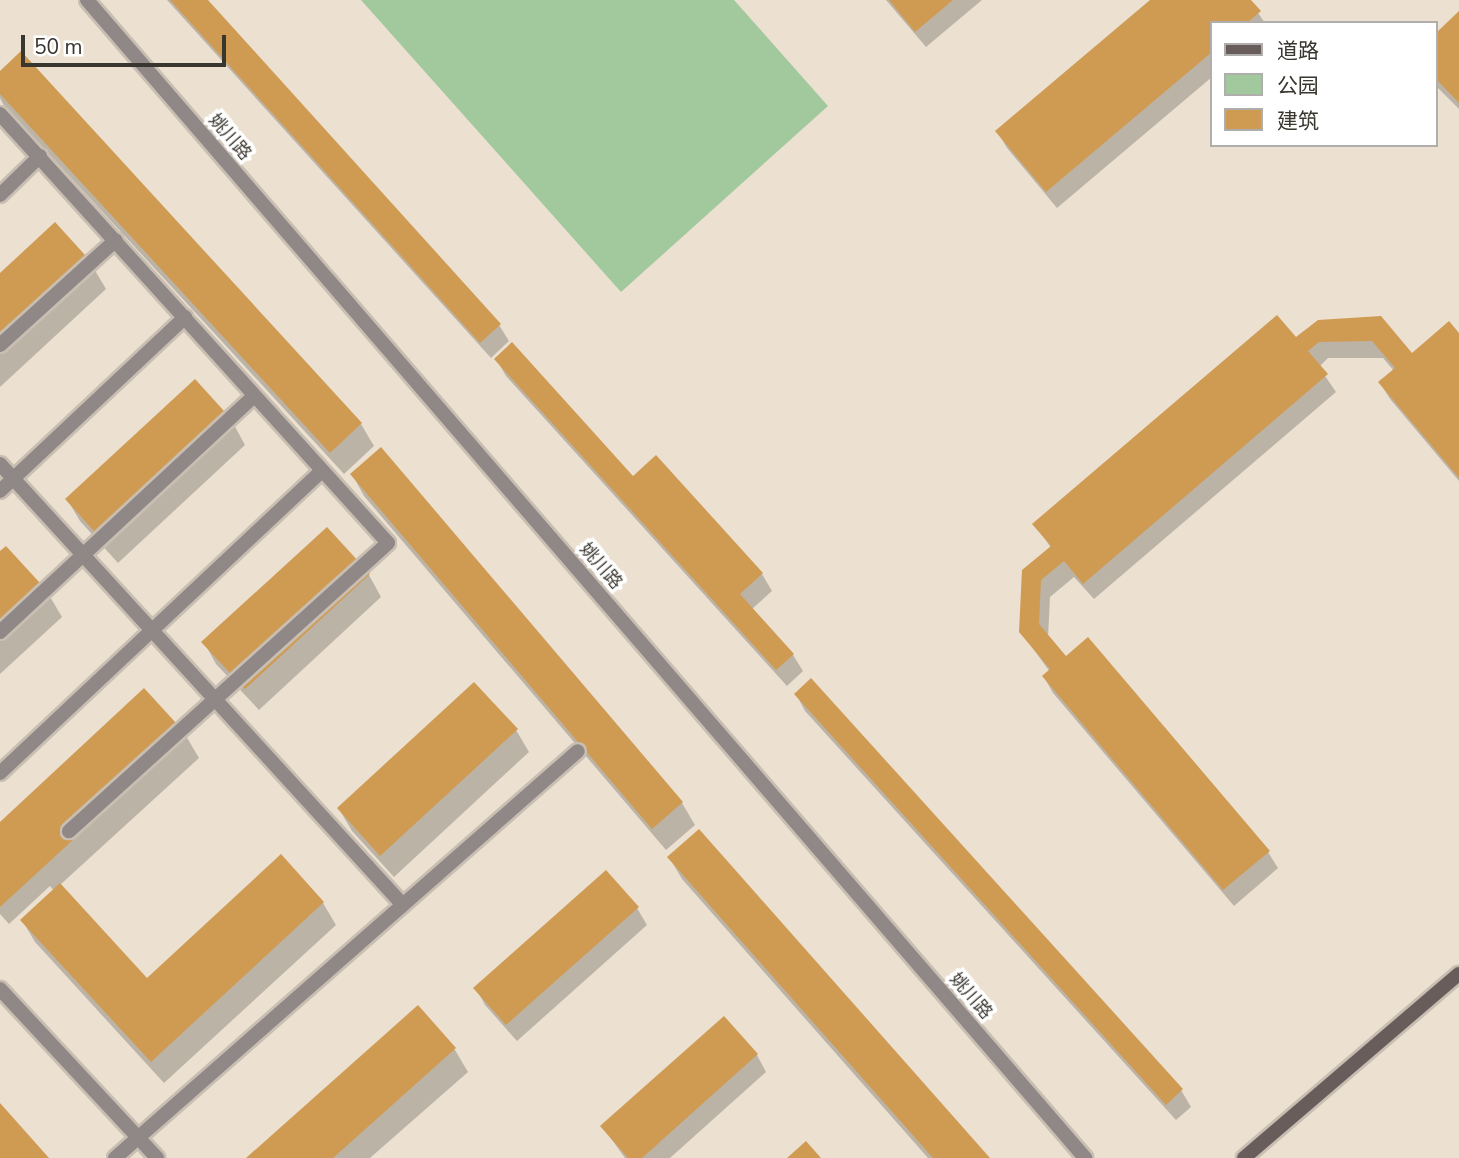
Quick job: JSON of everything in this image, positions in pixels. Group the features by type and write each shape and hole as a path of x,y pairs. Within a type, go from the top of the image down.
{"main road":[{"path":"1244,1158 1459,974"}],"street":[{"name":"姚川路","path":"87,0 1085,1158"},
{"path":"0,114 387,542 69,831"},
{"path":"0,195 40,156"},
{"path":"0,345 116,240"},
{"path":"0,491 185,317"},
{"path":"0,632 254,396"},
{"path":"0,464 403,905"},
{"path":"0,773 322,471"},
{"path":"115,1158 578,751"},
{"path":"0,989 158,1158"}],"green space":[{"path":"361,0 734,0 828,106 621,292"}],"building":[{"path":"170,0 208,0 501,324 480,343"},
{"path":"889,0 953,0 915,32"},
{"path":"1150,0 1251,0 1261,11 1249,21 1210,21 1210,54 1046,192 995,131"},
{"path":"1459,11 1459,103 1438,81 1438,31"},
{"path":"21,51 362,423 330,453 0,94 0,71"},
{"path":"55,222 95,266 0,353 0,273"},
{"path":"1277,315 1296,337 1318,320 1381,316 1412,353 1449,321 1459,333 1459,478 1378,382 1395,368 1372,341 1319,342 1308,351 1328,374 1083,584 1064,561 1041,580 1039,624 1066,656 1088,637 1270,851 1223,890 1042,676 1050,669 1019,632 1022,570 1051,546 1032,524"},
{"path":"512,342 633,476 656,455 763,573 740,594 794,654 776,670 494,359"},
{"path":"195,379 234,422 104,542 65,499"},
{"path":"381,447 683,802 652,829 350,474"},
{"path":"327,527 370,574 245,689 201,642"},
{"path":"6,546 50,594 0,640 0,551"},
{"path":"811,678 1183,1089 1166,1105 794,694"},
{"path":"474,682 518,729 380,856 337,808"},
{"path":"144,688 187,735 0,907 0,822"},
{"path":"699,829 990,1158 933,1158 667,857"},
{"path":"281,854 324,902 151,1062 20,920 60,883 147,978"},
{"path":"606,870 639,907 506,1025 473,988"},
{"path":"418,1005 456,1048 333,1158 246,1158"},
{"path":"724,1016 758,1054 642,1158 628,1158 600,1126"},
{"path":"0,1103 49,1158 0,1158"},
{"path":"806,1141 821,1158 787,1158"}]}
